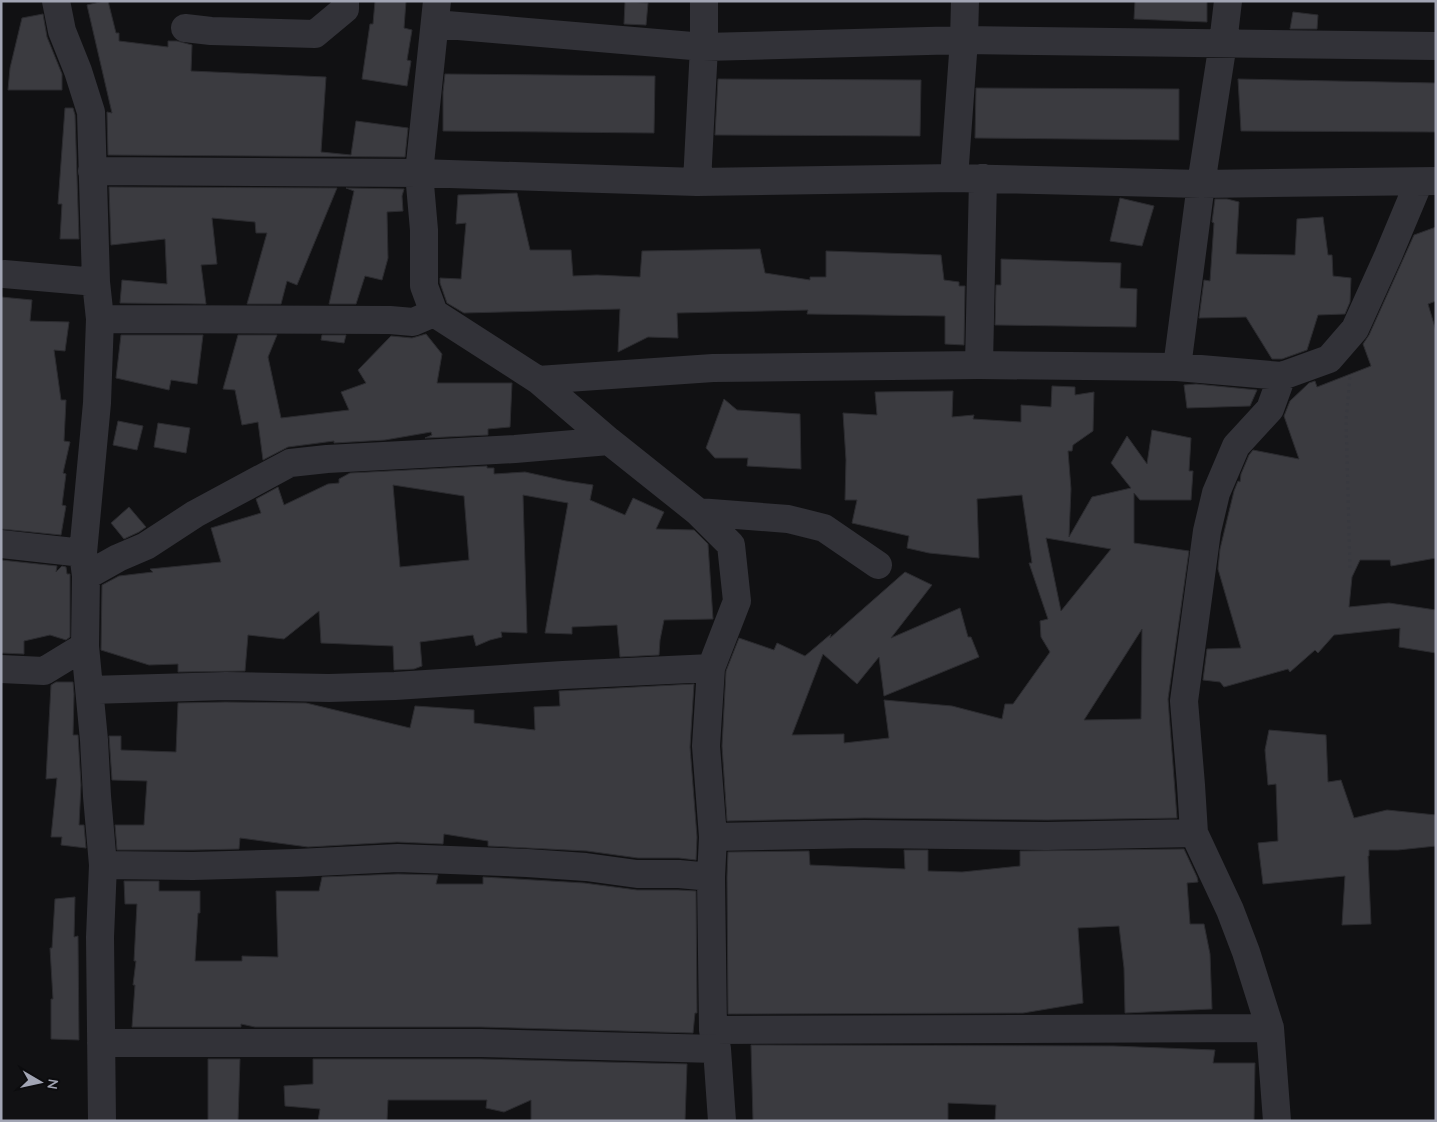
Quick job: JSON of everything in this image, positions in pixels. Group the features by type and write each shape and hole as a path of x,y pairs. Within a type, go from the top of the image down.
{"street":[{"path":"56,1 62,31 78,71 91,112 96,282 100,319 97,402 84,564 85,646 103,865 100,937 102,1121"},
{"path":"185,28 211,31 315,34 345,9 346,1"},
{"path":"698,182 704,47 704,1"},
{"path":"954,178 965,1"},
{"path":"1177,367 1228,1"},
{"path":"722,1121 715,1040 711,877 714,837 706,746 711,668 737,601 731,545 698,512 609,442 538,380 434,313 424,286 424,230 419,173 436,12 704,47 964,40 1436,46"},
{"path":"92,171 419,173 698,182 954,178 1201,184 1427,182 1388,256 1355,329 1329,359 1282,376 1177,367 979,365 713,368 538,380"},
{"path":"979,365 983,178"},
{"path":"4,274 96,282"},
{"path":"100,319 390,320 413,322 434,313"},
{"path":"1277,1121 1270,1028 1234,918 1194,833 1192,785 1184,701 1206,531 1216,493 1236,446 1270,409 1282,376"},
{"path":"1,544 84,564 118,558 146,546 195,514 290,463 609,442"},
{"path":"698,512 788,519 824,528 878,565"},
{"path":"1,669 44,671 85,646"},
{"path":"90,690 226,686 329,688 396,686 711,668"},
{"path":"714,837 864,834 1047,836 1194,833"},
{"path":"103,865 193,866 398,858 586,867 637,874 679,874 711,877"},
{"path":"101,1042 715,1040 1270,1028"}],"path":[{"path":"1350,374 1346,420 1350,568"}],"building":[{"path":"108,1 116,33 119,33 119,41 168,47 168,41 192,45 191,71 326,77 321,152 351,155 356,121 408,128 405,157 108,155 107,112 112,113 87,5"},
{"path":"375,1 406,1 404,28 412,30 407,60 411,61 407,86 362,79 370,24 373,24"},
{"path":"1135,1 1207,1 1207,22 1134,19"},
{"path":"625,2 648,3 646,25 624,24"},
{"path":"1293,12 1318,15 1317,29 1290,29"},
{"path":"43,14 47,37 62,74 62,90 8,90 10,68 22,18"},
{"path":"445,74 655,76 654,133 443,131"},
{"path":"718,79 921,80 920,136 715,135"},
{"path":"1238,79 1436,83 1436,132 1241,131"},
{"path":"976,88 1179,89 1179,140 975,138"},
{"path":"65,108 73,108 75,115 79,239 60,239 62,204 58,204"},
{"path":"109,187 337,188 297,285 287,281 281,304 247,304 267,233 256,233 255,222 212,218 217,264 201,265 206,304 120,303 122,280 167,284 165,239 111,245"},
{"path":"346,188 404,189 402,196 403,211 387,212 388,258 382,280 365,276 356,304 329,304 354,191"},
{"path":"517,193 530,250 571,250 573,276 640,277 642,251 760,249 765,273 810,280 810,277 826,277 826,251 941,255 944,280 959,282 959,286 965,286 964,345 945,344 945,316 807,314 808,310 677,313 678,338 648,337 618,352 620,309 464,313 447,303 440,283 440,278 461,279 466,223 456,224 458,195"},
{"path":"1120,198 1154,206 1142,246 1110,241"},
{"path":"1215,199 1239,202 1236,254 1295,255 1297,219 1323,217 1328,255 1332,255 1333,276 1351,278 1350,302 1345,314 1318,315 1307,350 1282,359 1272,359 1246,317 1199,318 1204,280 1210,281 1214,223 1212,222"},
{"path":"1436,227 1436,301 1428,304 1436,331 1436,558 1391,566 1390,560 1360,560 1352,577 1349,607 1389,603 1436,610 1436,653 1399,647 1400,628 1334,635 1318,653 1315,650 1290,672 1288,669 1224,687 1220,682 1203,680 1207,649 1241,648 1218,569 1220,549 1234,491 1238,481 1240,482 1241,474 1249,455 1253,450 1299,459 1284,416 1290,401 1309,383 1315,381 1317,387 1371,366 1363,344 1369,335 1414,235"},
{"path":"1001,259 1121,263 1120,288 1137,289 1136,327 995,325 996,285 1001,285"},
{"path":"1,297 32,300 30,321 69,322 65,351 54,350 61,400 66,400 64,441 70,442 63,473 66,474 62,505 66,506 61,535 1,529"},
{"path":"426,334 442,354 437,383 512,383 510,427 488,429 488,435 425,438 432,435 431,432 385,440 334,443 334,441 288,447 263,460 258,422 242,425 235,390 223,389 238,335 277,335 268,357 281,418 349,410 341,392 366,383 358,370 391,336 412,338"},
{"path":"121,335 203,335 197,384 171,380 169,390 116,378"},
{"path":"322,335 346,335 344,343 321,340"},
{"path":"1196,384 1257,390 1250,406 1187,408 1184,385"},
{"path":"1052,386 1075,387 1075,395 1094,392 1093,431 1073,445 1072,451 1068,451 1071,489 1069,537 1092,497 1131,488 1111,463 1127,436 1147,464 1152,430 1191,438 1189,471 1193,471 1191,500 1140,500 1134,493 1134,543 1189,551 1168,699 1177,818 1047,820 864,818 727,821 722,746 726,671 739,638 774,650 777,643 805,656 831,634 830,638 905,572 932,585 891,638 960,608 968,637 971,637 979,657 884,696 879,657 857,684 823,654 792,735 844,734 844,743 889,738 884,700 952,706 1002,719 1005,704 1013,704 1050,652 1041,637 1040,621 1048,619 1029,563 1032,563 1022,495 977,499 979,558 929,553 907,548 909,536 852,523 857,500 845,500 846,460 843,413 877,415 875,392 953,391 952,417 974,415 973,419 1021,422 1021,405 1051,407","holes":["1046,538 1111,549 1061,611","1142,629 1141,719 1084,720"]},
{"path":"724,399 737,410 800,414 801,469 747,466 748,458 715,458 706,448"},
{"path":"118,421 143,426 137,450 113,445"},
{"path":"158,423 190,428 186,453 154,447"},
{"path":"487,466 487,468 494,468 494,474 525,472 593,485 590,500 625,515 633,498 664,512 656,529 694,530 708,544 713,619 664,620 659,655 620,657 617,625 572,627 572,634 545,633 568,503 523,495 527,633 501,632 502,637 476,646 473,635 420,642 422,666 414,669 394,670 393,646 321,643 319,611 284,639 248,635 245,671 178,672 178,664 149,665 101,650 102,585 119,576 153,572 150,569 221,562 211,528 261,513 256,499 278,487 284,505 328,484 339,483 339,479 350,473","holes":["393,485 464,496 469,560 400,567"]},
{"path":"129,507 146,527 124,539 111,523"},
{"path":"1,560 57,566 56,572 62,566 66,567 67,574 70,574 70,637 66,640 50,635 24,641 24,654 1,653"},
{"path":"56,682 73,682 73,735 78,735 81,785 79,825 84,825 86,848 61,845 62,837 51,837 57,778 46,779 51,685"},
{"path":"694,684 690,747 697,837 696,860 638,858 587,851 488,846 488,841 444,834 443,844 397,842 308,847 240,838 239,849 117,850 115,825 144,825 147,781 112,780 109,736 121,736 121,750 176,752 178,703 306,703 410,728 415,706 474,710 474,723 535,730 534,707 560,706 559,691"},
{"path":"1269,730 1326,735 1328,782 1341,780 1354,818 1387,810 1436,815 1436,846 1398,850 1369,850 1371,924 1342,925 1345,876 1263,884 1258,843 1278,841 1276,784 1268,785 1265,750"},
{"path":"1184,849 1198,882 1187,883 1190,924 1204,924 1210,954 1212,1009 1125,1013 1124,968 1119,926 1078,928 1083,1003 1023,1013 728,1014 728,852 809,851 810,865 905,869 904,850 928,850 928,871 962,872 1020,866 1020,851"},
{"path":"398,874 438,875 436,884 483,884 483,877 584,883 637,890 696,891 697,1013 695,1013 693,1033 481,1027 255,1027 241,1024 241,1027 132,1027 137,904 125,904 124,881 159,881 159,891 200,891 200,913 198,913 195,961 242,961 242,956 278,957 276,891 319,891 322,877"},
{"path":"75,897 74,937 78,936 79,1040 51,1039 51,999 53,999 50,948 52,948 55,899"},
{"path":"751,1045 1113,1046 1215,1050 1213,1063 1255,1063 1254,1121 995,1121 996,1105 948,1103 948,1121 753,1121"},
{"path":"208,1059 240,1059 238,1121 208,1121"},
{"path":"313,1059 481,1059 687,1064 685,1121 531,1121 531,1100 504,1112 486,1108 487,1100 388,1100 387,1121 318,1121 320,1109 285,1106 284,1086 313,1084"}]}
